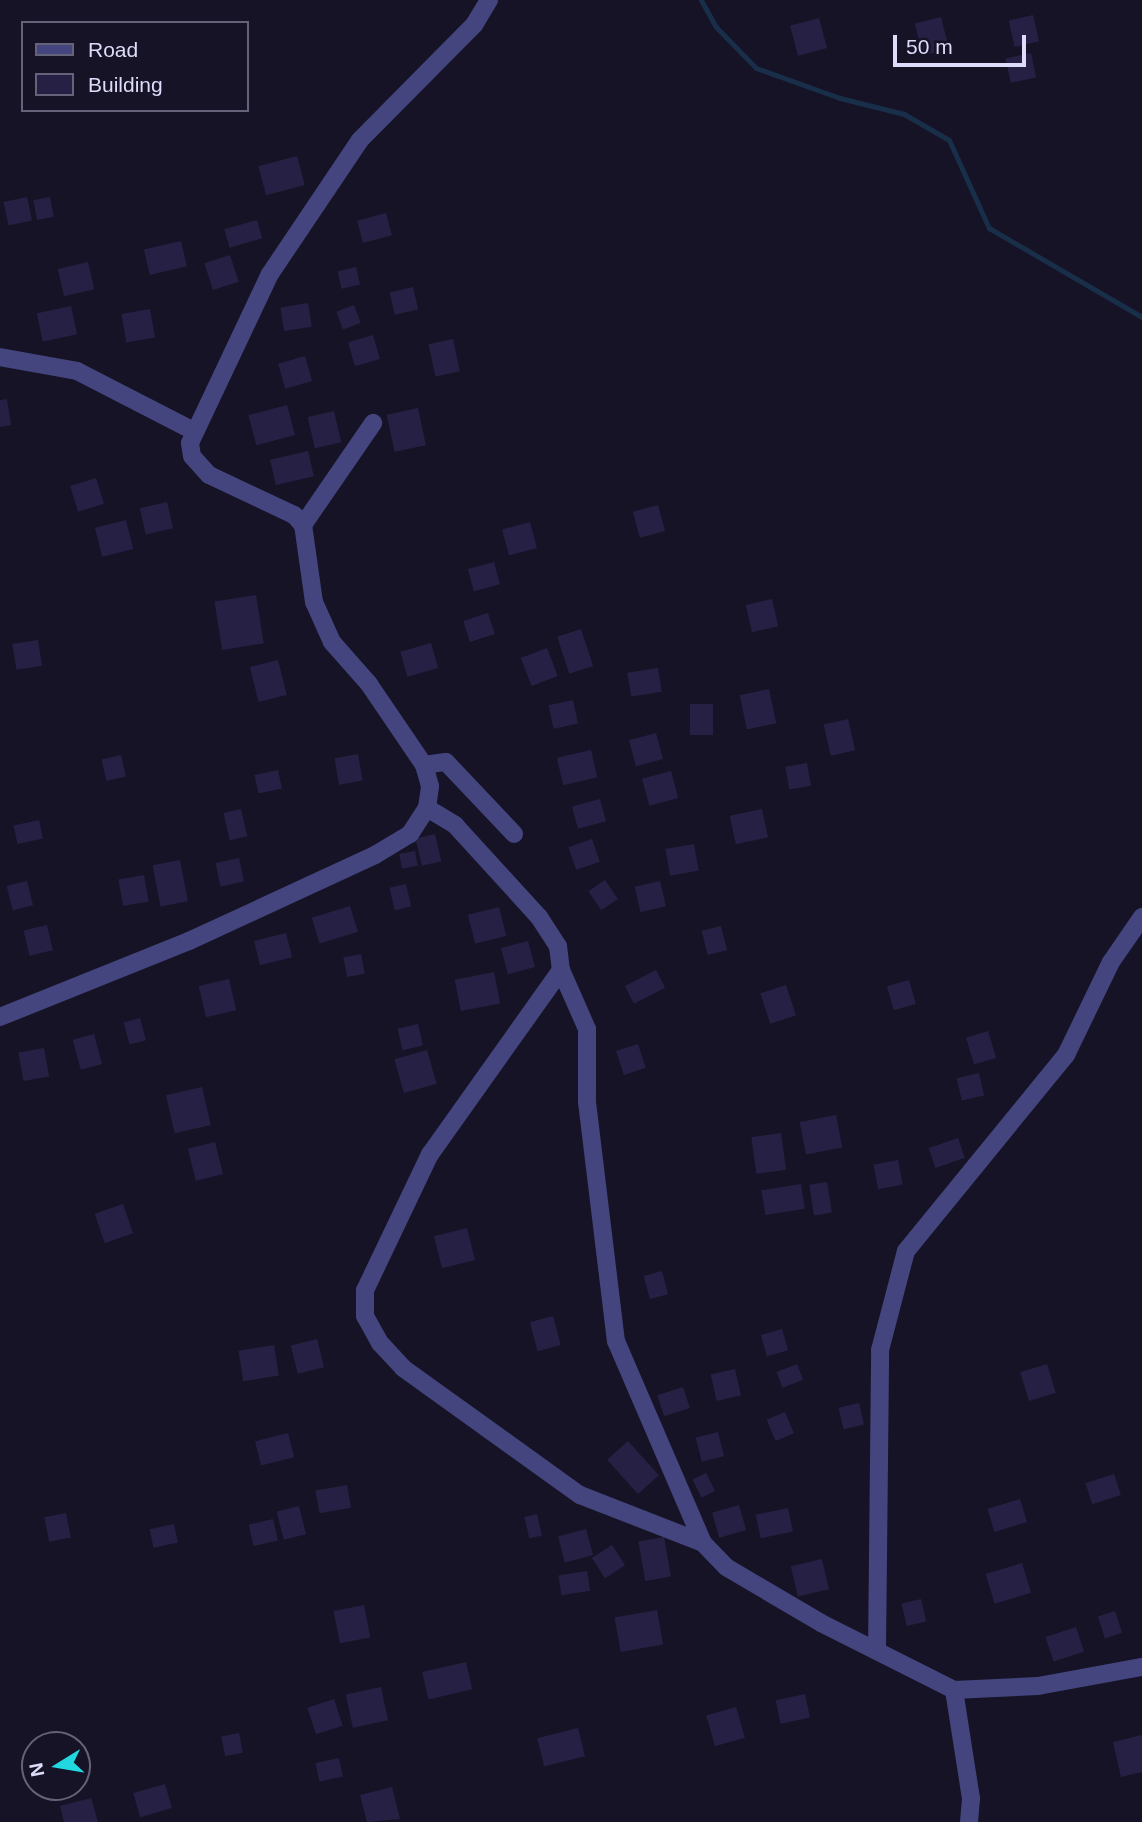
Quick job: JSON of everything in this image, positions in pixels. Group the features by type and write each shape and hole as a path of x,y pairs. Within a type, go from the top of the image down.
{"street":[{"path":"0,1017 189,942 376,855 410,834 427,808 430,786 424,765 369,684 332,642 314,602 303,525 294,515 208,475 191,456 192,430 270,274 360,140 474,25 489,0"},
{"path":"0,357 77,371 192,430"},
{"path":"303,525 373,423"},
{"path":"424,765 446,762 514,834"},
{"path":"427,808 464,834 539,917 558,946 561,970 587,1030 587,1102 616,1341 703,1543 726,1567 877,1651 954,1690 1038,1686 1142,1667"},
{"path":"877,1651 880,1350 906,1251 1066,1055 1111,962 1142,917"},
{"path":"561,970 430,1154 365,1290 365,1316 380,1343 403,1367 580,1495 703,1543"},
{"path":"954,1690 971,1799 969,1822"}],"building":[{"path":"1033,15 1039,41 1015,47 1009,21"},
{"path":"941,17 949,49 923,56 915,24"},
{"path":"819,18 827,48 798,56 790,26"},
{"path":"1031,53 1036,77 1011,83 1006,58"},
{"path":"297,156 305,185 266,195 258,166"},
{"path":"27,197 32,220 9,225 4,202"},
{"path":"50,197 54,217 37,220 33,200"},
{"path":"386,213 392,235 363,243 357,221"},
{"path":"257,220 262,238 230,248 224,229"},
{"path":"181,241 187,266 150,275 144,250"},
{"path":"230,255 239,282 213,290 204,263"},
{"path":"88,262 94,289 64,296 58,269"},
{"path":"356,267 360,285 342,289 337,271"},
{"path":"413,287 418,309 395,315 390,292"},
{"path":"308,303 312,327 284,331 280,307"},
{"path":"354,305 361,323 343,330 336,312"},
{"path":"71,306 77,334 43,342 37,313"},
{"path":"150,309 155,338 126,343 121,314"},
{"path":"373,335 380,359 355,366 348,342"},
{"path":"453,339 460,371 435,376 429,344"},
{"path":"305,356 312,381 285,389 278,364"},
{"path":"7,399 11,425 0,427 0,400"},
{"path":"287,405 295,435 256,445 248,415"},
{"path":"418,408 426,445 395,452 387,415"},
{"path":"334,411 341,442 315,448 308,417"},
{"path":"308,451 314,476 276,485 270,460"},
{"path":"96,478 104,504 78,512 70,486"},
{"path":"167,502 173,528 146,535 140,508"},
{"path":"658,505 665,531 640,538 633,512"},
{"path":"126,520 133,549 102,557 95,528"},
{"path":"530,522 537,548 509,556 502,530"},
{"path":"494,562 500,584 474,591 468,569"},
{"path":"256,595 264,643 222,650 215,602"},
{"path":"772,599 778,626 752,632 746,605"},
{"path":"488,613 495,634 470,642 463,621"},
{"path":"581,629 593,666 569,674 557,637"},
{"path":"38,640 42,666 16,670 12,644"},
{"path":"431,643 438,668 407,677 400,652"},
{"path":"547,648 558,676 532,686 521,658"},
{"path":"278,660 287,695 259,702 250,667"},
{"path":"658,668 662,692 631,697 627,673"},
{"path":"769,689 776,723 747,729 740,695"},
{"path":"573,700 578,723 554,729 549,705"},
{"path":"690,704 713,704 713,735 690,735"},
{"path":"848,719 855,750 831,756 824,725"},
{"path":"656,733 663,759 636,766 629,740"},
{"path":"591,750 597,777 563,785 557,758"},
{"path":"358,754 363,781 339,785 334,758"},
{"path":"121,755 126,776 106,781 102,759"},
{"path":"807,763 811,786 789,789 785,767"},
{"path":"278,770 282,789 258,794 255,775"},
{"path":"671,771 678,798 649,806 642,779"},
{"path":"600,799 606,821 578,829 572,807"},
{"path":"241,809 247,836 230,840 223,813"},
{"path":"762,809 768,837 736,844 730,816"},
{"path":"39,820 43,839 18,844 14,825"},
{"path":"435,834 441,861 422,866 416,838"},
{"path":"592,839 600,862 576,870 568,847"},
{"path":"694,844 699,871 670,876 665,849"},
{"path":"415,851 418,866 402,869 399,854"},
{"path":"239,858 244,881 221,886 216,863"},
{"path":"180,860 188,901 161,907 153,865"},
{"path":"144,875 149,902 123,906 118,880"},
{"path":"605,880 618,899 601,910 588,891"},
{"path":"27,881 33,905 13,910 7,886"},
{"path":"660,881 666,906 641,912 635,887"},
{"path":"406,884 411,906 395,910 389,888"},
{"path":"350,906 358,932 320,944 312,918"},
{"path":"499,907 506,936 475,944 468,915"},
{"path":"47,925 53,950 29,956 24,930"},
{"path":"721,926 727,950 708,955 702,931"},
{"path":"286,933 292,957 260,965 254,941"},
{"path":"528,941 535,967 508,974 501,948"},
{"path":"361,954 365,974 347,977 343,957"},
{"path":"656,970 665,988 634,1004 625,986"},
{"path":"494,972 500,1003 461,1011 455,980"},
{"path":"229,979 236,1010 206,1017 199,986"},
{"path":"909,980 916,1004 894,1010 887,986"},
{"path":"786,985 796,1015 770,1024 760,993"},
{"path":"140,1018 146,1040 130,1045 124,1022"},
{"path":"418,1024 423,1045 402,1050 398,1029"},
{"path":"988,1031 996,1058 974,1065 966,1038"},
{"path":"94,1034 102,1064 81,1070 73,1040"},
{"path":"638,1044 646,1068 624,1075 616,1051"},
{"path":"44,1048 49,1077 23,1081 18,1053"},
{"path":"427,1050 437,1084 404,1093 394,1059"},
{"path":"979,1073 984,1095 962,1101 957,1078"},
{"path":"202,1087 211,1125 175,1133 166,1095"},
{"path":"836,1115 842,1147 806,1154 800,1122"},
{"path":"781,1133 786,1170 756,1174 751,1137"},
{"path":"958,1138 965,1158 936,1168 929,1148"},
{"path":"215,1142 223,1174 196,1181 188,1149"},
{"path":"898,1160 903,1185 878,1189 873,1165"},
{"path":"827,1182 832,1213 814,1215 809,1185"},
{"path":"801,1184 805,1209 765,1215 761,1190"},
{"path":"123,1204 133,1233 105,1243 95,1214"},
{"path":"467,1228 475,1260 442,1268 434,1236"},
{"path":"662,1271 668,1294 650,1299 644,1276"},
{"path":"553,1316 561,1345 538,1351 530,1322"},
{"path":"782,1329 788,1350 767,1356 761,1335"},
{"path":"317,1339 324,1367 298,1374 291,1346"},
{"path":"274,1345 279,1376 243,1381 238,1351"},
{"path":"797,1364 803,1380 783,1388 776,1372"},
{"path":"1047,1364 1056,1393 1029,1401 1020,1372"},
{"path":"735,1369 741,1395 717,1401 711,1375"},
{"path":"683,1387 690,1408 664,1416 657,1395"},
{"path":"859,1403 864,1424 843,1429 839,1408"},
{"path":"785,1412 794,1433 776,1441 767,1420"},
{"path":"718,1432 724,1456 702,1462 696,1438"},
{"path":"288,1433 294,1457 261,1465 255,1441"},
{"path":"628,1441 659,1475 638,1494 607,1460"},
{"path":"706,1473 715,1491 702,1498 693,1480"},
{"path":"1114,1474 1121,1495 1092,1504 1085,1483"},
{"path":"347,1485 351,1508 319,1513 315,1491"},
{"path":"1020,1499 1027,1522 995,1532 987,1509"},
{"path":"739,1505 746,1530 719,1538 712,1513"},
{"path":"299,1506 306,1534 284,1540 277,1512"},
{"path":"788,1508 793,1531 761,1538 756,1515"},
{"path":"66,1513 71,1538 49,1542 44,1517"},
{"path":"537,1514 542,1535 529,1538 524,1517"},
{"path":"273,1519 278,1540 254,1546 249,1525"},
{"path":"174,1524 178,1543 153,1548 150,1529"},
{"path":"586,1529 593,1555 565,1563 558,1537"},
{"path":"664,1537 671,1576 645,1581 638,1542"},
{"path":"612,1545 625,1565 605,1578 592,1558"},
{"path":"822,1559 829,1589 798,1596 791,1566"},
{"path":"1022,1563 1031,1593 995,1604 986,1574"},
{"path":"587,1571 590,1591 561,1595 558,1576"},
{"path":"921,1599 926,1621 907,1626 902,1603"},
{"path":"364,1605 370,1637 340,1643 334,1611"},
{"path":"657,1610 663,1644 621,1652 615,1617"},
{"path":"1115,1611 1122,1633 1105,1638 1098,1617"},
{"path":"1076,1627 1084,1652 1054,1662 1046,1637"},
{"path":"466,1662 472,1689 428,1699 422,1672"},
{"path":"381,1687 388,1720 353,1728 346,1694"},
{"path":"805,1694 810,1717 781,1724 776,1700"},
{"path":"334,1699 343,1726 316,1734 307,1708"},
{"path":"736,1707 745,1738 715,1746 706,1716"},
{"path":"578,1728 585,1756 544,1766 537,1738"},
{"path":"239,1733 243,1753 225,1756 221,1736"},
{"path":"1142,1735 1142,1772 1121,1777 1113,1742"},
{"path":"339,1758 343,1777 319,1782 316,1763"},
{"path":"165,1784 172,1808 140,1817 133,1793"},
{"path":"392,1787 400,1819 367,1822 360,1795"},
{"path":"91,1798 98,1822 64,1822 60,1806 91,1801"}],"waterway":[{"path":"701,0 716,27 756,68 840,98 904,114 949,140 989,228 1142,317"}]}
